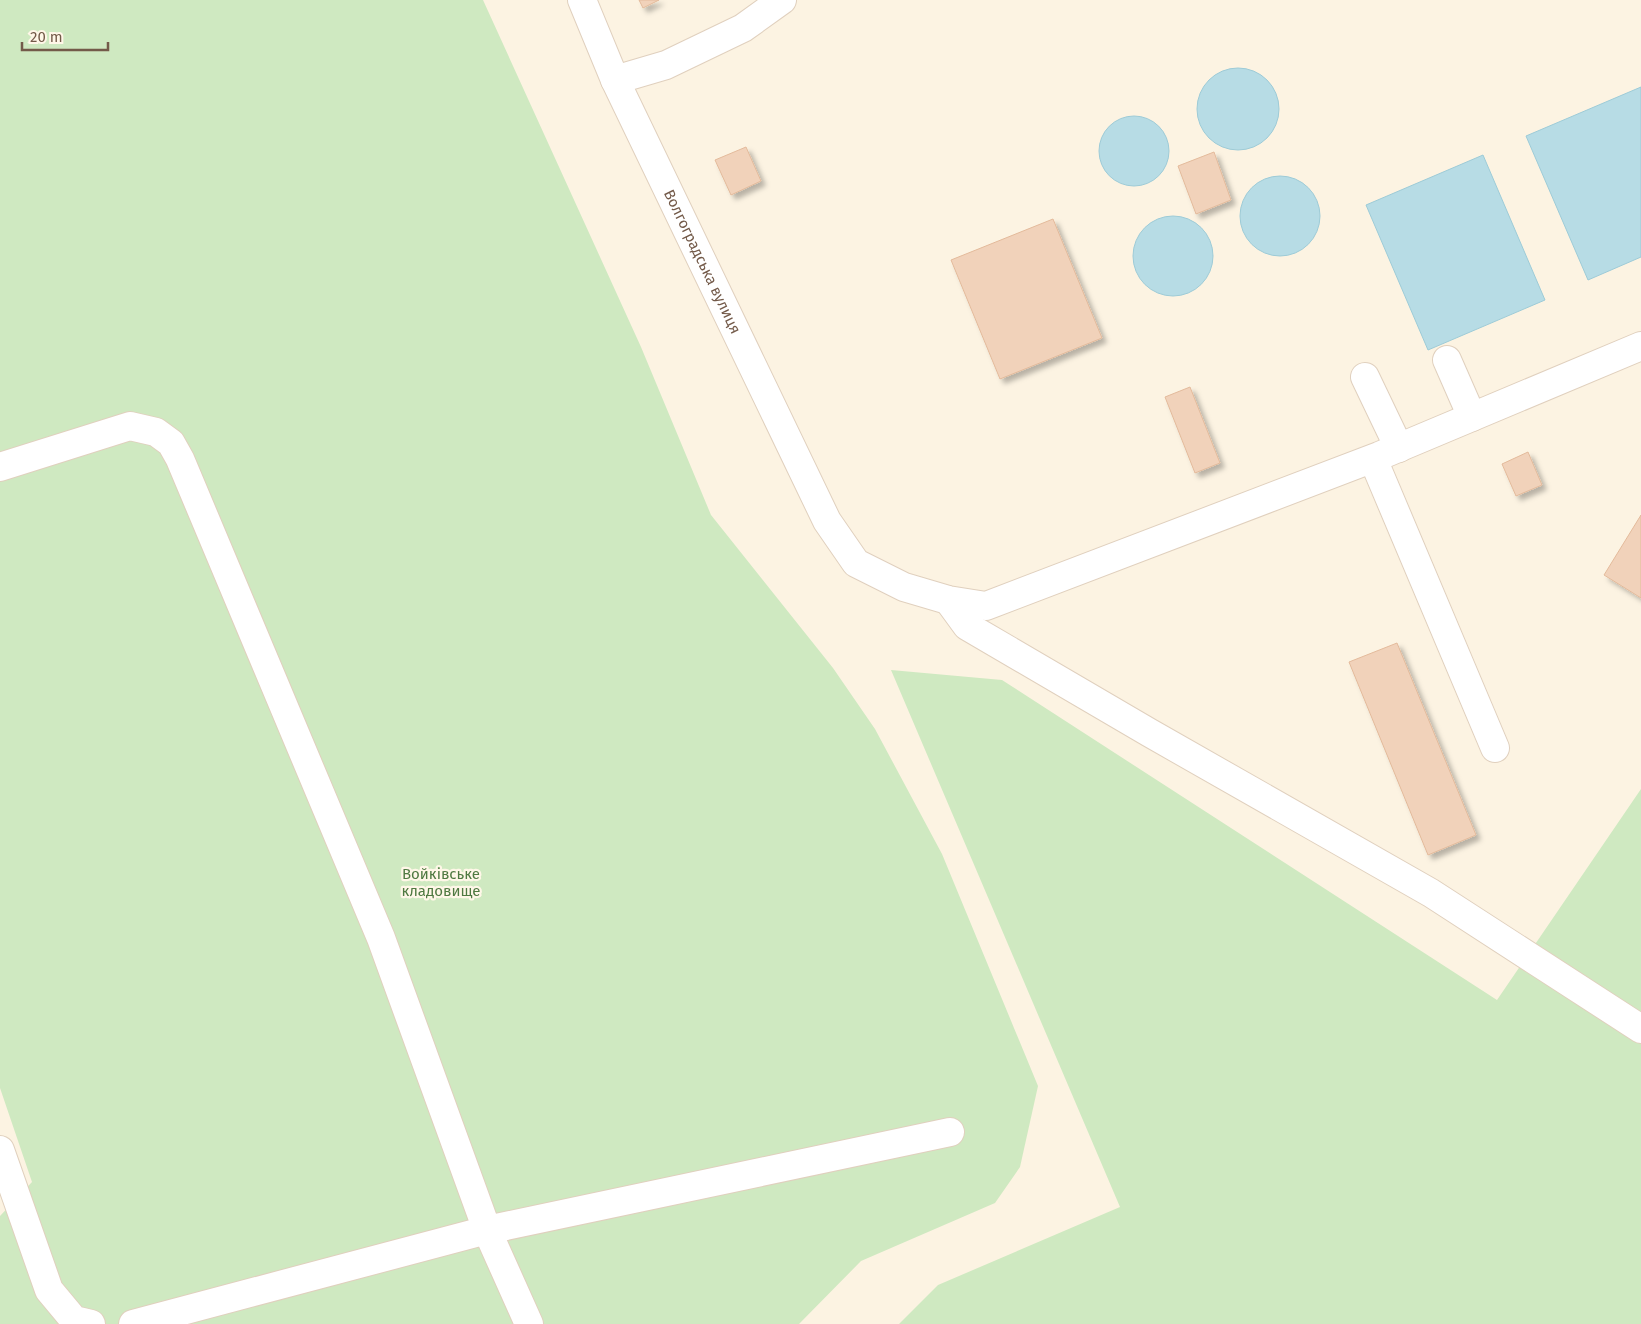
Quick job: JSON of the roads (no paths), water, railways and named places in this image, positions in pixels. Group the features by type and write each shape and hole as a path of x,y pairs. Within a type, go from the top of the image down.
{"street":[{"name":"Волгоградська вулиця","path":"582,0 614,80 827,521 856,563 904,587 948,600 986,606 1373,459 1641,346"},
{"path":"614,80 666,65 743,28 782,0"},
{"path":"1447,360 1472,417"},
{"path":"1365,377 1399,448"},
{"path":"0,466 130,426 156,432 171,443 180,459 381,938 487,1230 529,1324"},
{"path":"1373,459 1495,748"},
{"path":"948,600 967,626 1431,893 1641,1029"},
{"path":"133,1324 487,1230 950,1132"},
{"path":"3,1166 49,1290 74,1320 91,1324"}],"water":[{"path":"1238,68 1254,71 1267,80 1276,93 1279,109 1276,125 1267,138 1254,147 1238,150 1222,147 1209,138 1200,125 1197,109 1200,93 1209,80 1222,71"},
{"path":"1641,87 1641,257 1588,280 1526,136"},
{"path":"1141,116 1154,122 1163,131 1167,137 1169,151 1167,165 1159,176 1148,184 1127,186 1120,184 1109,176 1101,165 1099,144 1101,137 1109,126 1120,118"},
{"path":"1483,155 1545,300 1428,350 1366,205"},
{"path":"1280,176 1295,179 1308,188 1317,201 1320,216 1317,231 1308,244 1295,253 1280,256 1265,253 1252,244 1243,231 1240,216 1243,201 1252,188 1265,179"},
{"path":"1173,216 1188,219 1201,228 1210,241 1213,256 1210,271 1201,284 1188,293 1173,296 1158,293 1145,284 1136,271 1133,256 1136,241 1145,228 1158,219"}],"park label":[{"name":"Войківське кладовище","path":"441,882"}]}
